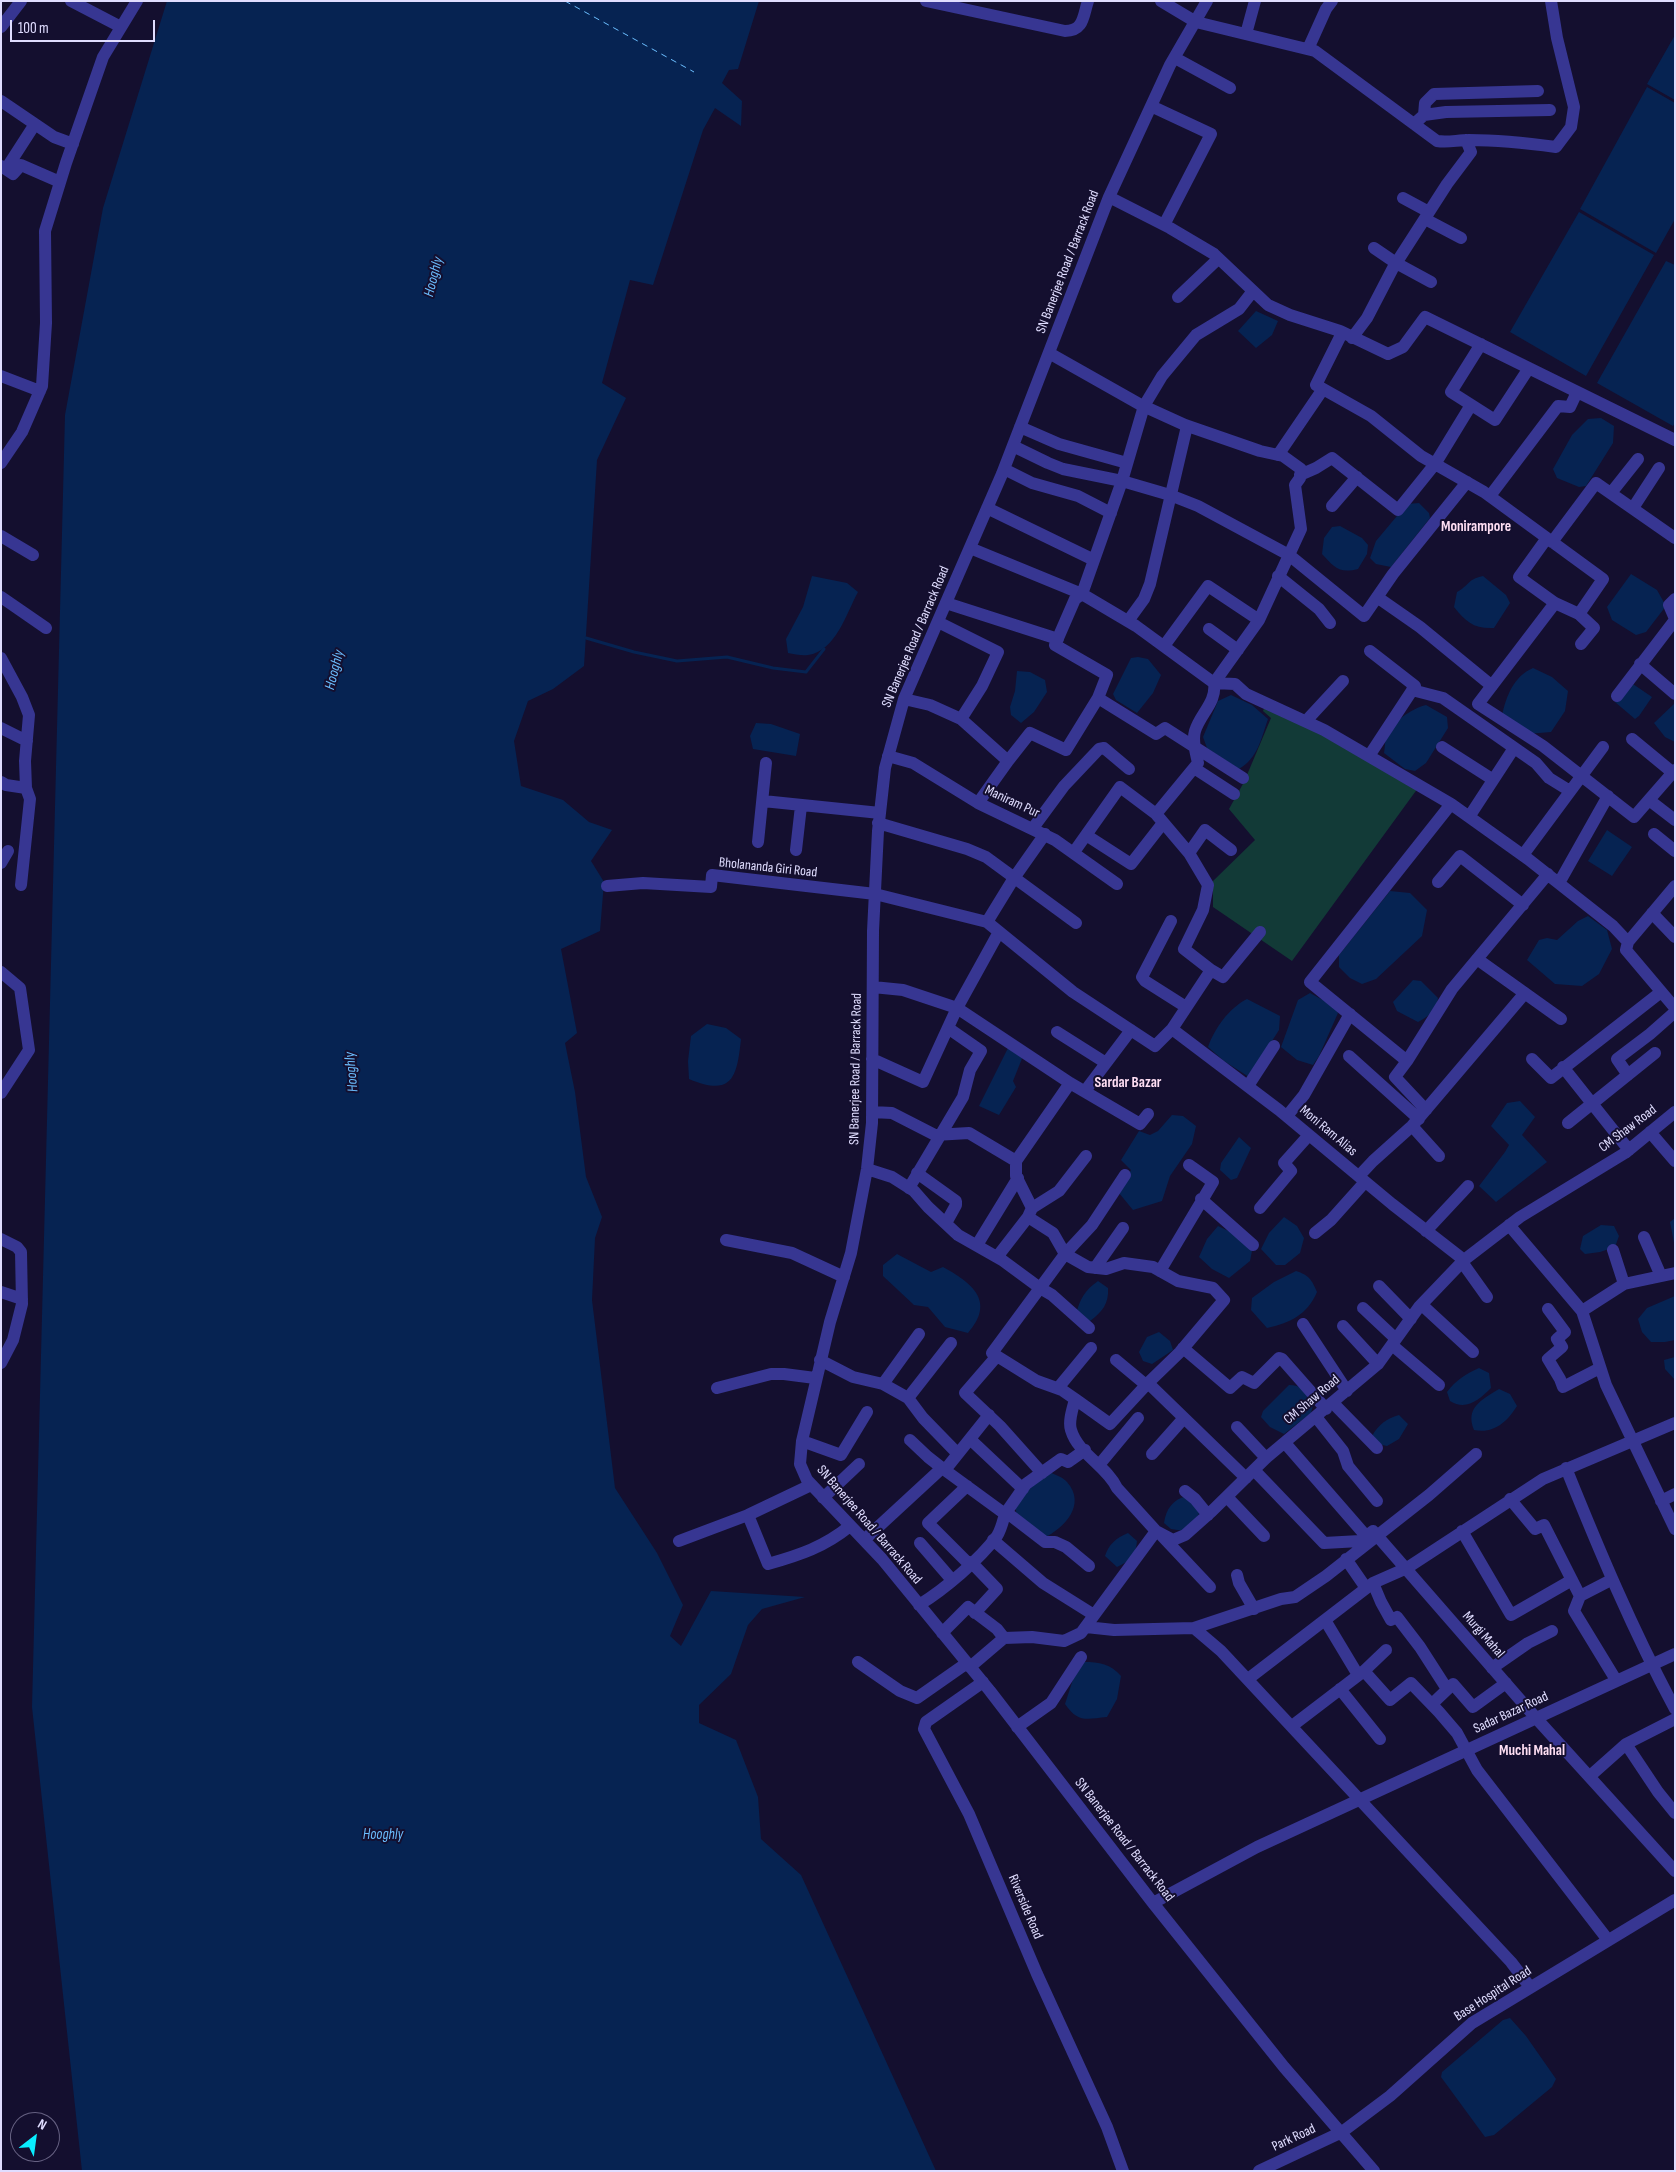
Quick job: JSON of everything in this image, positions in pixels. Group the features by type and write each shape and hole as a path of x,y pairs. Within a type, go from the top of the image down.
{"street":[{"path":"1,27 7,11 21,1"},
{"path":"71,1 121,28"},
{"path":"1,463 22,432 40,391 46,323 45,231 60,182 104,57 137,1"},
{"path":"926,1 1074,31 1080,26 1088,1"},
{"path":"1161,1 1196,22 1315,51 1437,141 1448,143 1466,140 1520,142 1556,147 1571,127 1574,107 1557,38 1551,1"},
{"name":"SN Banerjee Road / Barrack Road","path":"1207,1 1174,58 1109,197 1004,469 904,699 888,756 879,818 875,894 872,1112 867,1169 851,1253 815,1378 802,1442 800,1464 811,1485 864,1540 983,1682 1153,1903 1284,2067 1374,2171"},
{"path":"1246,34 1255,1"},
{"path":"1308,49 1332,1"},
{"path":"1174,58 1230,88"},
{"path":"1424,115 1425,103 1434,94 1538,92"},
{"path":"1,101 54,137 73,144"},
{"path":"1151,106 1211,134 1164,225"},
{"path":"1414,124 1424,115 1446,112 1550,110"},
{"path":"35,124 4,167 13,174 21,164 60,182"},
{"path":"1466,140 1471,152 1396,263 1367,318 1347,335 1316,385 1371,416 1421,456 1490,496 1603,579 1578,614"},
{"path":"1109,197 1164,225 1218,259 1268,305 1347,335 1388,354 1404,347 1425,317 1675,440"},
{"path":"1403,198 1461,238"},
{"path":"1374,248 1396,263 1431,282"},
{"path":"1178,297 1218,259"},
{"path":"978,803 1030,733 1066,750 1098,698 1108,675 1055,645 1075,599 1082,594 1122,481 1144,406 1162,376 1196,335 1239,310 1253,291"},
{"path":"1481,344 1451,392 1495,420 1529,368"},
{"path":"1049,353 1144,406 1187,426 1260,451 1282,456 1300,469 1300,475 1295,485 1302,529 1278,576 1259,620 1214,683 1215,693 1195,730 1195,748 1198,763 1159,819 1131,864 1086,835"},
{"path":"1,376 40,391"},
{"path":"1278,455 1323,389"},
{"path":"1490,496 1558,406 1570,407 1577,392"},
{"path":"1300,475 1316,468 1330,458 1398,510 1435,464 1471,405"},
{"path":"1128,621 1144,599 1150,584 1187,426"},
{"path":"1020,427 1058,444 1127,463"},
{"path":"1013,446 1063,469 1122,481 1170,495 1198,506 1289,555 1364,616 1393,574 1467,482"},
{"path":"1611,493 1638,459"},
{"path":"1632,508 1658,468"},
{"path":"1004,469 1032,483 1078,496 1111,513"},
{"path":"1332,506 1357,477"},
{"path":"1581,644 1594,628 1578,614 1555,603 1519,577 1596,483 1675,538"},
{"path":"987,508 1094,560"},
{"path":"1,536 33,555"},
{"path":"970,548 1082,594 1128,621 1214,683 1235,684 1246,694 1306,722 1451,804 1548,874 1613,926 1628,942"},
{"path":"1278,576 1319,609 1330,624"},
{"path":"1164,646 1208,586 1259,620"},
{"path":"1,597 46,628"},
{"path":"1377,597 1420,627 1492,686"},
{"path":"1617,696 1675,619 1670,605 1675,599"},
{"path":"946,603 1058,639"},
{"path":"1555,603 1478,704 1543,746 1634,817 1674,771 1632,739"},
{"path":"938,622 998,652 982,686 961,719"},
{"path":"1209,630 1238,650"},
{"path":"1369,756 1415,686 1370,651"},
{"path":"1,658 22,696 29,715 26,788 30,799 21,885"},
{"path":"1640,664 1675,694"},
{"path":"1306,722 1342,681"},
{"path":"1412,690 1443,698 1536,763 1549,778 1570,791"},
{"path":"1098,698 1156,734 1165,728 1244,778"},
{"path":"904,699 930,704 961,719 1008,761"},
{"path":"1,728 27,740"},
{"path":"1523,855 1603,746"},
{"path":"1442,747 1492,779"},
{"path":"1033,828 1064,786 1098,749 1104,748 1129,769"},
{"path":"1469,817 1514,748"},
{"name":"Maniram Pur","path":"888,756 913,763 978,803 1045,834 1074,852 1117,884"},
{"path":"758,842 766,763"},
{"path":"1194,768 1234,794"},
{"path":"3,787 26,788"},
{"path":"1074,852 1120,788 1159,819 1189,853 1208,885 1203,910 1184,949 1223,977 1260,932"},
{"path":"1559,883 1608,796"},
{"path":"1649,800 1675,820"},
{"path":"763,801 879,818 967,849 986,857 1076,922"},
{"path":"1407,1061 1310,982 1451,804"},
{"path":"796,850 801,806"},
{"path":"1189,853 1205,830 1231,850"},
{"path":"987,922 1014,878 1045,834"},
{"path":"1654,834 1675,851"},
{"path":"1,863 8,851"},
{"path":"1438,882 1460,856 1523,905"},
{"path":"1439,1156 1395,1077 1452,989 1548,874"},
{"name":"Bholananda Giri Road","path":"607,886 643,883 711,887 712,875 875,894"},
{"path":"1675,886 1628,942 1626,950 1675,1008"},
{"path":"875,894 987,922 1073,992 1155,1046 1172,1029 1211,970"},
{"path":"1652,913 1675,937"},
{"path":"1171,921 1142,977 1145,981 1186,1007"},
{"path":"872,1060 923,1082 957,1008 999,932"},
{"path":"1477,959 1561,1019"},
{"path":"1,972 20,988 29,1050 1,1093"},
{"path":"873,987 903,990 957,1008 1070,1083 1085,1090 1140,1124 1148,1114"},
{"path":"1532,1059 1551,1078 1661,992"},
{"path":"1316,1233 1330,1220 1362,1179 1373,1161 1419,1118 1525,993"},
{"path":"1628,1075 1616,1060 1618,1057 1650,1034 1675,1012"},
{"path":"1287,1116 1304,1095 1350,1014"},
{"path":"909,1188 966,1092 970,1070 980,1051 948,1028"},
{"name":"Moni Ram Alias","path":"1172,1029 1287,1116 1463,1261 1488,1297"},
{"path":"1085,1090 1131,1030"},
{"path":"1057,1032 1106,1063"},
{"path":"1248,1086 1274,1046"},
{"path":"1568,1123 1655,1053"},
{"path":"1349,1056 1419,1118"},
{"path":"1563,1068 1629,1150"},
{"path":"1070,1083 1016,1161 1018,1178 1030,1212 1053,1233 1065,1254 1088,1267 1106,1269 1124,1264 1153,1267 1178,1281 1213,1288 1224,1300 1183,1348 1110,1424 1058,1388 1037,1381 992,1353 1065,1254 1092,1225 1125,1175"},
{"path":"872,1112 892,1113 935,1135 969,1133 1016,1161"},
{"name":"CM Shaw Road","path":"1158,1533 1172,1540 1185,1535 1266,1458 1378,1364 1422,1304 1463,1261 1509,1225 1629,1150 1675,1112"},
{"path":"1650,1132 1675,1161"},
{"path":"1260,1208 1291,1171 1284,1163 1309,1135"},
{"path":"997,1257 1030,1212 1058,1191 1086,1156"},
{"path":"1160,1271 1213,1180 1189,1165"},
{"path":"867,1169 892,1177 909,1188 958,1235 997,1257 1052,1295 1089,1328"},
{"path":"918,1173 956,1201 956,1205 946,1223"},
{"path":"977,1245 1018,1178"},
{"path":"1426,1231 1468,1186"},
{"path":"1201,1199 1253,1245"},
{"path":"1509,1225 1582,1311 1600,1368 1675,1529"},
{"path":"1095,1268 1122,1228"},
{"path":"1644,1237 1661,1276"},
{"path":"1,1239 18,1247 21,1252 22,1299 13,1340 1,1363"},
{"path":"726,1240 792,1254 844,1277"},
{"path":"1613,1250 1624,1284"},
{"path":"1582,1311 1624,1284 1675,1273"},
{"path":"1379,1286 1411,1318"},
{"path":"1,1292 22,1299"},
{"path":"1422,1304 1473,1352"},
{"path":"1363,1308 1394,1342 1438,1385"},
{"path":"1548,1309 1565,1332 1557,1339 1562,1347 1548,1360 1563,1387 1600,1368"},
{"path":"1303,1324 1347,1391"},
{"path":"1343,1326 1378,1364"},
{"path":"883,1384 919,1334"},
{"path":"908,1398 951,1343"},
{"path":"1058,1388 1091,1348"},
{"path":"1183,1348 1230,1388 1242,1377 1254,1383 1279,1358 1282,1359 1329,1406 1377,1448"},
{"path":"997,1356 965,1393 989,1415 1042,1473"},
{"path":"820,1360 853,1377 883,1384 908,1398 923,1418 958,1454"},
{"path":"1116,1360 1147,1384 1250,1474 1324,1543 1360,1541 1371,1535 1429,1495 1476,1454"},
{"path":"717,1388 771,1374 815,1378"},
{"path":"1075,1399 1071,1414 1071,1430 1085,1450 1158,1533 1210,1587"},
{"path":"802,1442 841,1455 867,1412"},
{"path":"864,1540 944,1469 971,1440 989,1415"},
{"path":"1316,1417 1343,1451 1348,1466 1377,1501"},
{"path":"1099,1465 1138,1418"},
{"path":"1152,1454 1184,1418"},
{"path":"1248,1679 1369,1585 1407,1568 1543,1479 1675,1423"},
{"path":"1237,1427 1266,1458"},
{"path":"910,1440 928,1457 1045,1542 1055,1542 1066,1547 1089,1566"},
{"path":"971,1440 1023,1489"},
{"name":"Murgi Mahal","path":"1285,1443 1371,1535 1407,1568 1536,1718 1675,1872"},
{"path":"919,1605 938,1594 993,1540 998,1534 1005,1513 1023,1489 1061,1459 1068,1462 1085,1450"},
{"path":"824,1498 859,1464"},
{"path":"1566,1468 1612,1580 1651,1665 1675,1709"},
{"path":"679,1541 748,1514 811,1485"},
{"path":"967,1486 928,1523 996,1589 976,1613"},
{"path":"1185,1491 1195,1499 1208,1515"},
{"path":"1661,1501 1675,1494"},
{"path":"1227,1497 1264,1536"},
{"path":"1510,1499 1535,1529 1544,1525 1580,1596"},
{"path":"748,1514 768,1564 806,1553 833,1539 850,1526"},
{"path":"1462,1531 1511,1615 1572,1580"},
{"path":"858,1662 900,1691 916,1698 968,1665 1004,1638 1032,1637 1064,1641 1081,1633 1158,1533"},
{"path":"1086,1627 1114,1630 1194,1628 1281,1599 1295,1597 1346,1560 1371,1535"},
{"path":"993,1540 1043,1583 1094,1615"},
{"path":"920,1543 952,1580"},
{"path":"1346,1560 1369,1585 1392,1620 1397,1616 1447,1689"},
{"path":"1237,1574 1239,1583 1254,1608"},
{"path":"1612,1580 1580,1596 1574,1611 1616,1680"},
{"path":"942,1633 968,1607 997,1629 1004,1638"},
{"path":"1325,1620 1361,1673 1390,1700 1410,1683 1432,1704 1457,1733 1465,1751 1477,1770 1608,1940"},
{"path":"1194,1628 1221,1651 1360,1798 1511,1962 1530,1987"},
{"path":"1492,1668 1514,1651 1552,1631"},
{"path":"1292,1726 1361,1673 1386,1650"},
{"name":"Sadar Bazar Road","path":"1153,1903 1257,1846 1675,1654"},
{"path":"1017,1727 1051,1704 1081,1657"},
{"name":"Riverside Road","path":"983,1682 926,1722 924,1728 969,1814 1037,1974 1107,2126 1123,2171"},
{"path":"1432,1704 1453,1684 1472,1707 1506,1683"},
{"path":"1340,1689 1380,1739"},
{"path":"1590,1776 1626,1744 1675,1718"},
{"path":"1626,1744 1658,1792 1675,1813"},
{"name":"Base Hospital Road","path":"1342,2132 1390,2096 1472,2023 1675,1900"},
{"name":"Park Road","path":"1259,2171 1342,2132"}],"green space":[{"path":"1265,706 1322,731 1418,788 1292,961 1213,907 1213,881 1255,840 1229,809 1244,782 1271,718 1263,711"}],"water":[{"name":"Hooghly","path":"167,1 759,1 738,69 729,70 722,83 742,101 741,126 715,108 703,130 653,285 630,280 602,383 626,398 597,460 584,666 553,689 528,701 514,741 521,786 563,800 589,822 612,830 591,861 604,882 600,931 561,949 577,1033 565,1043 575,1092 586,1177 602,1217 595,1238 592,1300 615,1488 657,1553 683,1605 670,1636 681,1646 711,1591 805,1597 762,1609 748,1625 731,1674 699,1705 699,1723 736,1740 758,1797 761,1839 801,1875 936,2171 82,2171 32,1707 65,415 103,208"},
{"path":"1675,35 1675,100 1647,84"},
{"path":"1647,87 1675,103 1675,219 1656,253 1580,209"},
{"path":"1579,212 1654,255 1586,376 1510,332"},
{"path":"1666,261 1675,265 1675,423 1673,426 1597,383"},
{"path":"1256,311 1278,321 1272,335 1256,348 1238,331"},
{"path":"1601,418 1614,426 1613,443 1586,486 1579,487 1557,478 1553,469 1572,435 1588,419"},
{"path":"1419,503 1429,513 1430,518 1391,567 1376,564 1370,558 1376,541 1407,504"},
{"path":"1340,526 1362,538 1368,545 1367,554 1358,569 1341,570 1330,563 1322,554 1324,538 1332,527"},
{"path":"1631,574 1657,590 1666,606 1646,632 1636,635 1612,620 1607,607"},
{"path":"812,576 847,583 858,592 839,630 826,647 808,655 788,653 786,639 803,607"},
{"path":"1483,576 1506,595 1510,603 1494,628 1471,624 1454,607 1457,592 1474,579"},
{"path":"1131,658 1148,659 1161,675 1153,693 1137,713 1116,700 1113,694"},
{"path":"1533,668 1552,677 1568,691 1565,711 1551,732 1527,734 1502,716 1512,687 1521,676"},
{"path":"1017,671 1030,672 1045,680 1047,692 1034,712 1021,723 1011,715 1010,707 1015,691"},
{"path":"1630,682 1652,697 1635,719 1615,702"},
{"path":"1231,695 1252,705 1268,719 1255,754 1239,769 1207,748 1203,737 1218,701"},
{"path":"1675,703 1675,742 1665,737 1654,723"},
{"path":"1426,705 1447,717 1448,728 1426,763 1415,771 1405,769 1384,753 1386,737 1403,716 1414,709"},
{"path":"756,723 771,724 800,734 796,756 753,749 750,736"},
{"path":"1607,830 1632,847 1612,876 1588,861"},
{"path":"1390,891 1410,893 1427,910 1422,936 1376,979 1362,984 1350,978 1339,967 1339,955"},
{"path":"1588,916 1607,930 1612,949 1599,974 1582,986 1555,984 1527,960 1539,940 1547,938 1557,940 1578,921"},
{"path":"1413,980 1421,981 1438,998 1436,1006 1431,1013 1418,1022 1397,1011 1393,1002"},
{"path":"1310,993 1332,1005 1338,1013 1319,1056 1313,1065 1297,1060 1281,1047 1298,1000"},
{"path":"1247,999 1280,1016 1279,1030 1249,1077 1224,1061 1208,1047 1223,1019"},
{"path":"707,1024 726,1028 741,1039 734,1074 723,1085 703,1084 689,1079 688,1061 691,1036"},
{"path":"1008,1048 1023,1056 1013,1081 1016,1087 999,1115 979,1106"},
{"path":"1520,1101 1535,1117 1522,1135 1547,1162 1496,1202 1479,1186 1509,1145 1491,1126 1507,1103"},
{"path":"1172,1115 1183,1116 1196,1126 1192,1144 1170,1176 1162,1201 1133,1210 1119,1193 1131,1170 1121,1160 1139,1131 1150,1135 1158,1131"},
{"path":"1239,1137 1251,1148 1237,1178 1231,1180 1220,1170 1221,1163"},
{"path":"1284,1217 1297,1226 1304,1238 1300,1253 1285,1265 1276,1265 1261,1249 1269,1233"},
{"path":"1675,1218 1675,1248 1670,1222"},
{"path":"1601,1225 1614,1226 1619,1236 1615,1247 1585,1254 1580,1249 1583,1236"},
{"path":"1218,1226 1239,1236 1252,1251 1250,1261 1229,1278 1212,1269 1199,1257 1207,1239"},
{"path":"897,1254 931,1272 943,1267 971,1286 980,1302 980,1311 976,1322 968,1333 945,1327 928,1307 914,1305 883,1276 883,1265"},
{"path":"1296,1271 1310,1278 1317,1292 1313,1300 1297,1317 1283,1324 1267,1328 1251,1310 1252,1298 1274,1282"},
{"path":"1098,1281 1108,1288 1107,1299 1101,1311 1090,1321 1076,1314 1084,1295"},
{"path":"1675,1296 1675,1340 1651,1342 1642,1332 1638,1319 1647,1308"},
{"path":"1159,1332 1170,1341 1173,1350 1152,1364 1143,1361 1139,1352 1147,1337"},
{"path":"1675,1357 1675,1380 1665,1369 1664,1360"},
{"path":"1479,1368 1489,1373 1491,1388 1472,1403 1461,1405 1450,1401 1447,1392 1450,1388"},
{"path":"1289,1385 1303,1389 1314,1401 1311,1413 1284,1434 1270,1427 1261,1417 1263,1411"},
{"path":"1499,1389 1510,1394 1517,1406 1499,1426 1488,1430 1474,1430 1472,1416 1476,1405"},
{"path":"1399,1415 1408,1424 1399,1439 1387,1446 1378,1444 1372,1436 1383,1422"},
{"path":"1047,1471 1067,1482 1073,1491 1075,1499 1074,1507 1065,1522 1052,1534 1044,1538 1017,1517 1015,1504"},
{"path":"1187,1496 1201,1510 1196,1519 1184,1531 1171,1529 1164,1523 1166,1513 1174,1502"},
{"path":"1128,1533 1137,1541 1134,1554 1129,1560 1117,1567 1105,1556 1114,1542"},
{"path":"1084,1662 1104,1664 1121,1676 1117,1699 1107,1717 1088,1719 1078,1717 1065,1704 1076,1670"},
{"path":"1510,2018 1526,2036 1556,2079 1552,2087 1494,2135 1485,2137 1441,2077 1442,2072 1503,2020"}],"waterway":[{"path":"586,638 634,652 677,661 727,657 773,668 806,672 824,649"}],"ferry route":[{"path":"565,1 694,72"}],"district":[{"name":"Monirampore","path":"1476,527"},
{"name":"Sardar Bazar","path":"1128,1083"},
{"name":"Muchi Mahal","path":"1532,1751"}]}
